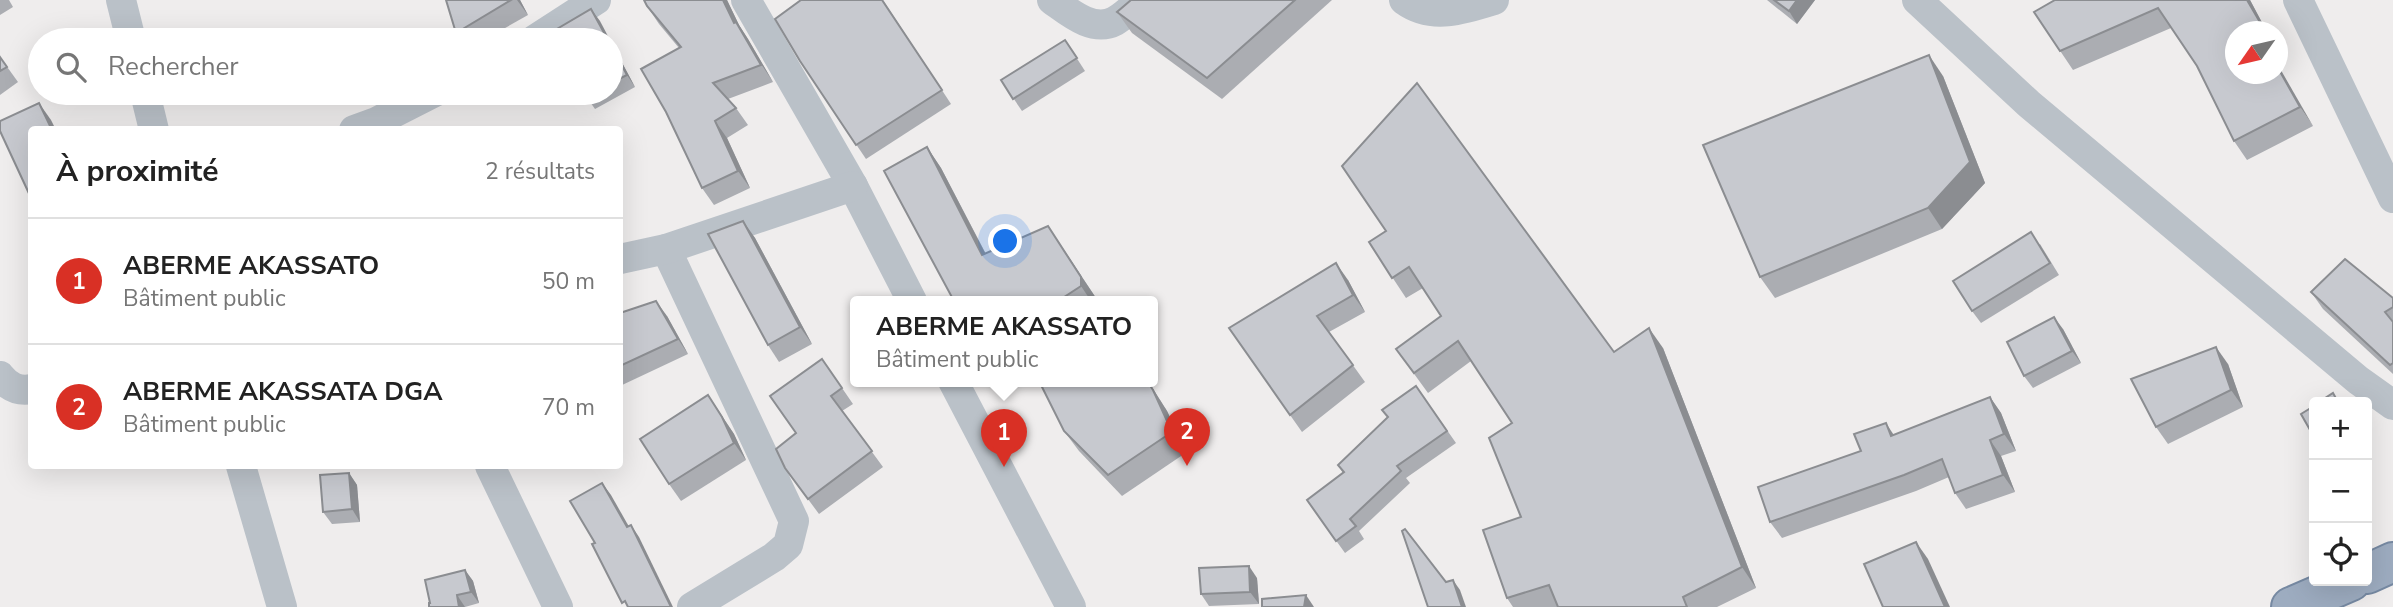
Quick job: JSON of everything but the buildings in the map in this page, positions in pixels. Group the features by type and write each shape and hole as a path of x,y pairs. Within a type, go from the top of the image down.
{"highway":[{"path":"2372,572 2393,562"},
{"path":"2291,607 2339,586"}],"street":[{"path":"121,0 128,28"},
{"path":"553,28 596,0"},
{"path":"746,0 853,187 909,296"},
{"path":"1052,0 1080,19 1097,24 1113,23 1142,0"},
{"path":"1404,0 1412,6 1432,12 1450,13 1494,0"},
{"path":"1917,0 2029,104 2348,372 2393,405"},
{"path":"2298,0 2393,198"},
{"path":"148,105 153,126"},
{"path":"366,126 409,105"},
{"path":"623,258 666,249 853,187"},
{"path":"666,249 794,521 788,545 781,551 692,607"},
{"path":"0,376 7,385 28,390"},
{"path":"956,387 1071,607"},
{"path":"242,469 282,607"},
{"path":"491,469 558,607"}],"place":[{"name":"ABERME AKASSATA DGA","path":"1187,466"},
{"name":"ABERME AKASSATO","path":"1004,467"}]}
